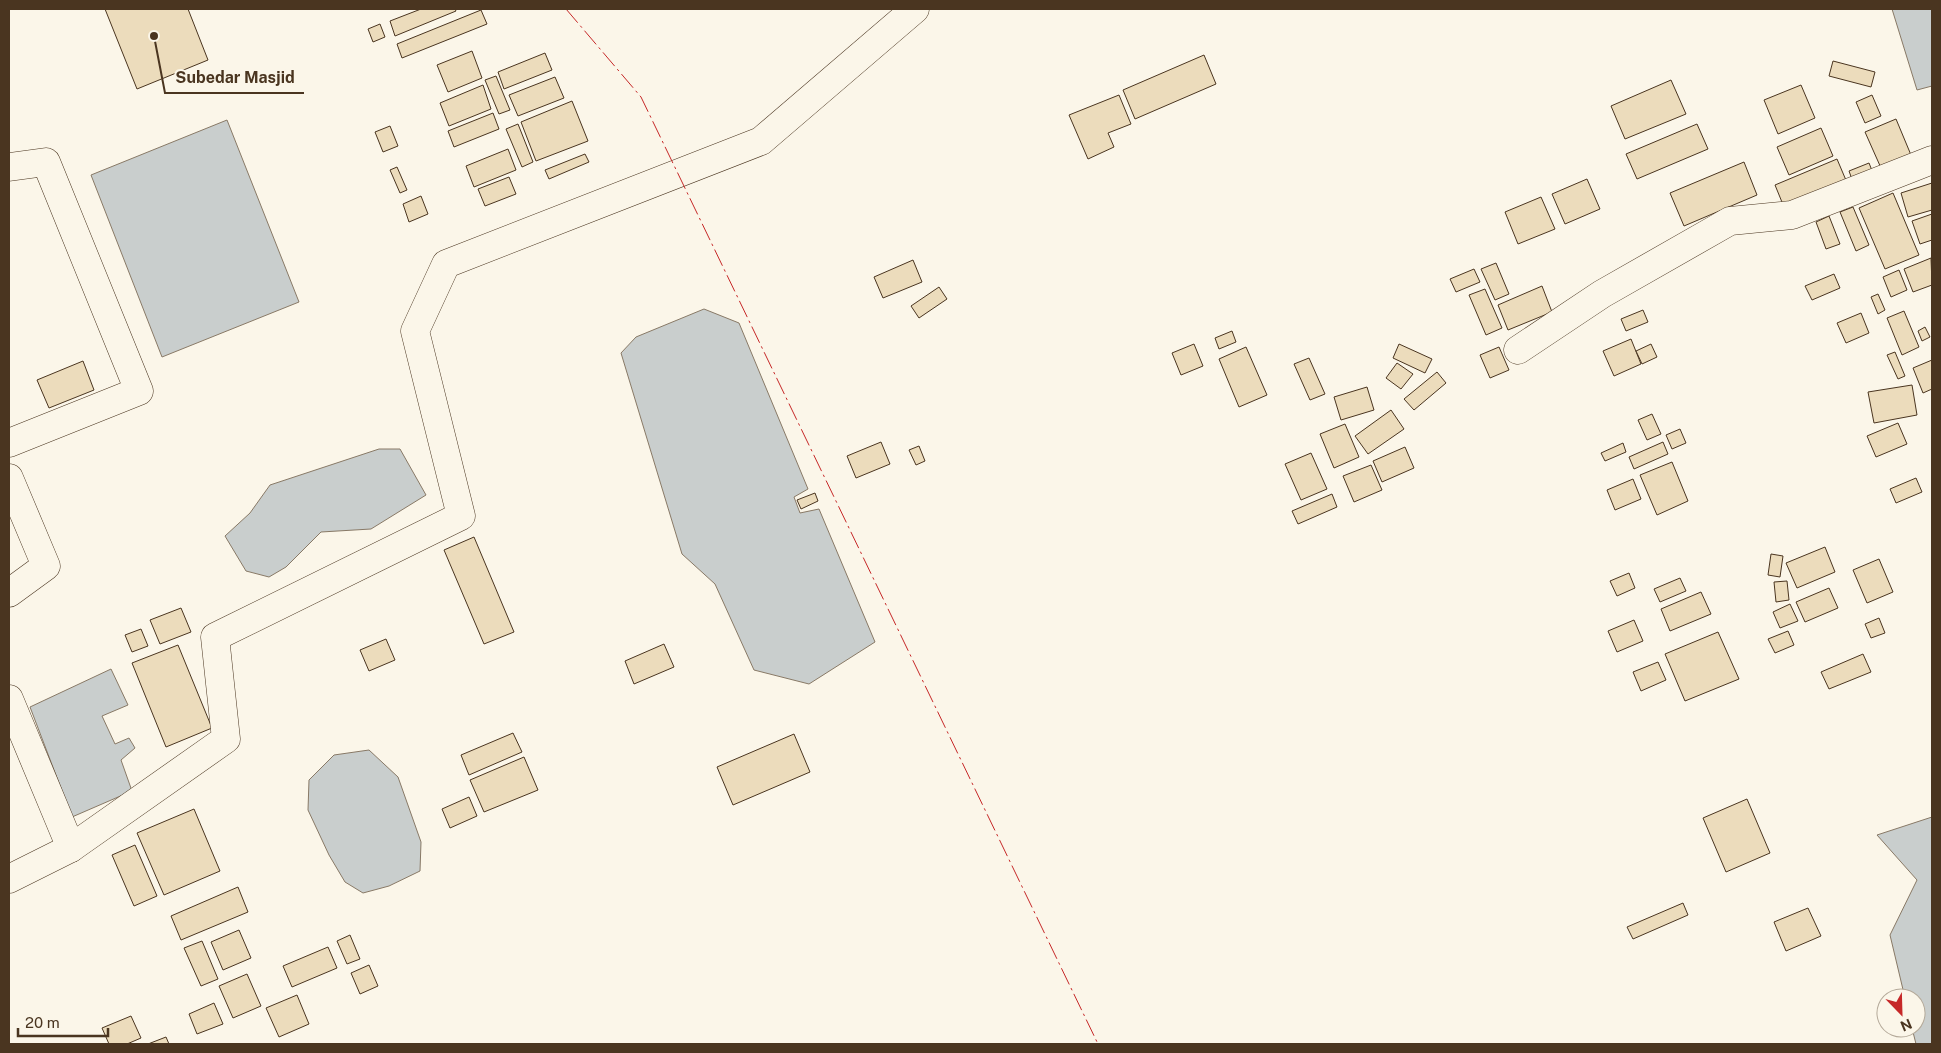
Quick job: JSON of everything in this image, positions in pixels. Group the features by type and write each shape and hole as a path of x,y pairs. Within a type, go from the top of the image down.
{"street":[{"path":"9,879 72,848 226,739 214,637 461,516 415,331 446,264 761,141 915,9"},
{"path":"1518,350 1602,294 1730,220 1792,215 1932,160"},
{"path":"9,167 46,162 140,391 9,444"},
{"path":"9,478 46,566 9,593"},
{"path":"9,699 72,848"}],"shaded area":[{"path":"1892,9 1932,9 1932,86 1917,90"},
{"path":"227,120 299,302 162,357 91,175"},
{"path":"704,309 739,323 808,489 794,497 800,513 819,509 875,642 809,684 754,670 715,584 682,554 621,353 636,337"},
{"path":"379,449 400,449 426,495 371,529 321,532 286,567 269,577 246,571 225,536 250,513 270,485"},
{"path":"111,669 128,705 102,716 115,744 129,738 135,748 121,760 132,791 72,817 30,707"},
{"path":"369,750 398,777 421,842 420,871 389,886 363,893 345,882 329,855 308,810 309,780 334,755"},
{"path":"1932,817 1932,1044 1916,1044 1914,1038 1926,1038 1926,988 1903,988 1890,935 1917,880 1877,835"}],"building":[{"path":"105,9 188,9 208,60 137,89"},
{"path":"421,9 455,9 456,11 395,36 390,21"},
{"path":"481,10 487,24 402,58 397,44"},
{"path":"380,24 385,37 373,42 368,29"},
{"path":"472,51 482,78 448,92 437,65"},
{"path":"545,53 552,70 504,89 498,72"},
{"path":"1204,55 1216,84 1135,119 1123,90"},
{"path":"1833,61 1875,72 1871,87 1829,76"},
{"path":"496,76 510,110 499,114 485,80"},
{"path":"555,77 564,98 518,116 509,95"},
{"path":"1671,80 1686,114 1625,139 1611,106"},
{"path":"483,85 491,109 449,126 440,103"},
{"path":"1801,85 1815,118 1778,134 1764,100"},
{"path":"1119,95 1131,124 1108,133 1114,147 1088,159 1069,115"},
{"path":"1872,95 1881,116 1865,123 1856,102"},
{"path":"572,101 588,141 536,161 521,122"},
{"path":"493,113 499,129 454,147 448,131"},
{"path":"1896,119 1911,155 1881,168 1865,132"},
{"path":"518,124 533,162 522,167 506,129"},
{"path":"1697,124 1708,149 1637,179 1626,154"},
{"path":"390,126 398,146 383,152 375,132"},
{"path":"1821,128 1833,156 1789,175 1777,147"},
{"path":"508,149 516,170 474,187 466,166"},
{"path":"585,154 589,162 549,179 545,170"},
{"path":"1837,159 1848,185 1786,212 1775,185"},
{"path":"1744,162 1757,195 1684,226 1670,193"},
{"path":"1869,163 1873,173 1853,182 1849,171"},
{"path":"397,167 407,190 400,193 390,170"},
{"path":"509,177 516,194 485,206 478,189"},
{"path":"1587,179 1600,209 1565,224 1552,194"},
{"path":"1932,183 1932,210 1908,217 1901,193"},
{"path":"1893,193 1919,255 1885,269 1859,208"},
{"path":"421,196 428,214 409,222 403,204"},
{"path":"1541,197 1555,229 1518,244 1505,212"},
{"path":"1853,207 1869,245 1856,251 1840,212"},
{"path":"1932,214 1932,240 1920,244 1912,221"},
{"path":"1829,216 1840,244 1826,249 1816,222"},
{"path":"1931,258 1932,285 1913,292 1904,269"},
{"path":"913,260 922,282 883,298 874,277"},
{"path":"1496,263 1509,294 1495,300 1481,269"},
{"path":"1474,269 1480,282 1456,292 1450,279"},
{"path":"1899,270 1907,290 1891,297 1883,277"},
{"path":"1834,274 1840,288 1812,300 1805,286"},
{"path":"1542,286 1552,312 1508,330 1498,305"},
{"path":"939,287 947,299 919,318 911,306"},
{"path":"1485,289 1502,328 1486,335 1469,295"},
{"path":"1878,294 1885,310 1878,314 1871,297"},
{"path":"1643,310 1648,322 1626,331 1621,319"},
{"path":"1904,311 1919,347 1902,355 1887,318"},
{"path":"1861,313 1869,333 1846,343 1837,323"},
{"path":"1925,327 1930,337 1922,341 1918,331"},
{"path":"1232,331 1236,342 1219,349 1215,338"},
{"path":"1631,339 1641,364 1614,376 1603,351"},
{"path":"1194,344 1203,366 1181,375 1172,353"},
{"path":"1399,344 1432,359 1425,373 1393,358"},
{"path":"1651,344 1657,357 1642,364 1636,351"},
{"path":"1246,347 1267,395 1239,407 1219,359"},
{"path":"1499,347 1509,370 1490,378 1480,355"},
{"path":"1895,352 1905,376 1898,379 1887,355"},
{"path":"1309,358 1325,394 1310,400 1294,364"},
{"path":"1932,360 1932,389 1923,393 1913,368"},
{"path":"83,361 94,390 49,408 37,380"},
{"path":"1397,363 1413,374 1401,389 1386,378"},
{"path":"1437,372 1446,383 1414,410 1404,399"},
{"path":"1912,385 1917,415 1874,423 1868,392"},
{"path":"1367,387 1374,410 1341,420 1334,397"},
{"path":"1391,410 1404,429 1368,454 1355,436"},
{"path":"1652,414 1661,434 1647,440 1638,420"},
{"path":"1898,423 1907,444 1876,457 1867,436"},
{"path":"1345,424 1359,457 1334,468 1320,434"},
{"path":"1680,429 1686,443 1672,449 1666,435"},
{"path":"881,442 890,464 856,478 847,456"},
{"path":"1663,442 1668,454 1634,469 1629,457"},
{"path":"1623,443 1626,452 1605,461 1601,453"},
{"path":"919,446 925,461 916,465 909,450"},
{"path":"1405,447 1414,468 1382,482 1373,461"},
{"path":"1311,453 1327,489 1301,500 1285,464"},
{"path":"1672,462 1688,501 1657,515 1640,475"},
{"path":"1371,465 1382,490 1354,502 1343,476"},
{"path":"1916,478 1922,492 1896,503 1890,489"},
{"path":"1633,479 1641,499 1615,510 1607,490"},
{"path":"815,493 818,501 801,509 797,500"},
{"path":"1332,494 1337,507 1298,524 1292,511"},
{"path":"474,537 514,632 484,644 444,550"},
{"path":"1825,547 1835,572 1797,588 1786,563"},
{"path":"1771,554 1783,556 1780,577 1768,575"},
{"path":"1879,559 1893,592 1867,603 1853,570"},
{"path":"1629,573 1635,588 1617,596 1610,581"},
{"path":"1680,578 1686,591 1660,602 1654,589"},
{"path":"1787,581 1789,600 1776,602 1774,582"},
{"path":"1829,588 1838,608 1805,622 1796,602"},
{"path":"1701,592 1711,614 1670,631 1661,609"},
{"path":"1790,604 1798,621 1780,628 1773,612"},
{"path":"181,608 191,632 160,644 150,620"},
{"path":"1879,618 1885,633 1871,638 1865,624"},
{"path":"1634,620 1643,641 1617,652 1608,631"},
{"path":"141,629 148,646 132,652 125,635"},
{"path":"1788,631 1794,645 1775,653 1768,639"},
{"path":"1718,632 1739,679 1685,701 1665,654"},
{"path":"386,639 395,660 369,671 360,650"},
{"path":"664,644 674,667 634,684 625,661"},
{"path":"178,645 212,728 166,747 132,663"},
{"path":"1863,654 1871,672 1829,689 1821,672"},
{"path":"1658,662 1666,680 1641,691 1633,672"},
{"path":"513,733 522,752 469,775 461,755"},
{"path":"794,734 810,772 733,805 717,767"},
{"path":"524,757 538,790 484,812 470,780"},
{"path":"469,797 477,816 450,828 442,809"},
{"path":"1747,799 1770,853 1726,872 1703,818"},
{"path":"194,809 220,871 164,895 137,833"},
{"path":"135,845 157,896 134,906 112,855"},
{"path":"238,887 248,912 181,940 171,916"},
{"path":"1683,903 1688,915 1633,939 1627,927"},
{"path":"1808,908 1821,936 1786,951 1774,922"},
{"path":"239,930 251,958 223,970 211,942"},
{"path":"350,935 360,959 347,964 337,941"},
{"path":"202,941 218,979 201,986 184,948"},
{"path":"328,947 337,968 292,987 283,966"},
{"path":"369,965 378,986 360,994 351,973"},
{"path":"247,974 261,1006 233,1018 219,986"},
{"path":"297,995 309,1024 279,1037 266,1008"},
{"path":"214,1003 223,1024 197,1034 189,1014"},
{"path":"131,1016 141,1038 127,1044 109,1044 102,1028"},
{"path":"166,1037 169,1044 148,1044"}],"power":[{"path":"566,9 641,97 1098,1044"}],"place":[{"name":"Subedar Masjid","path":"154,36"}]}
